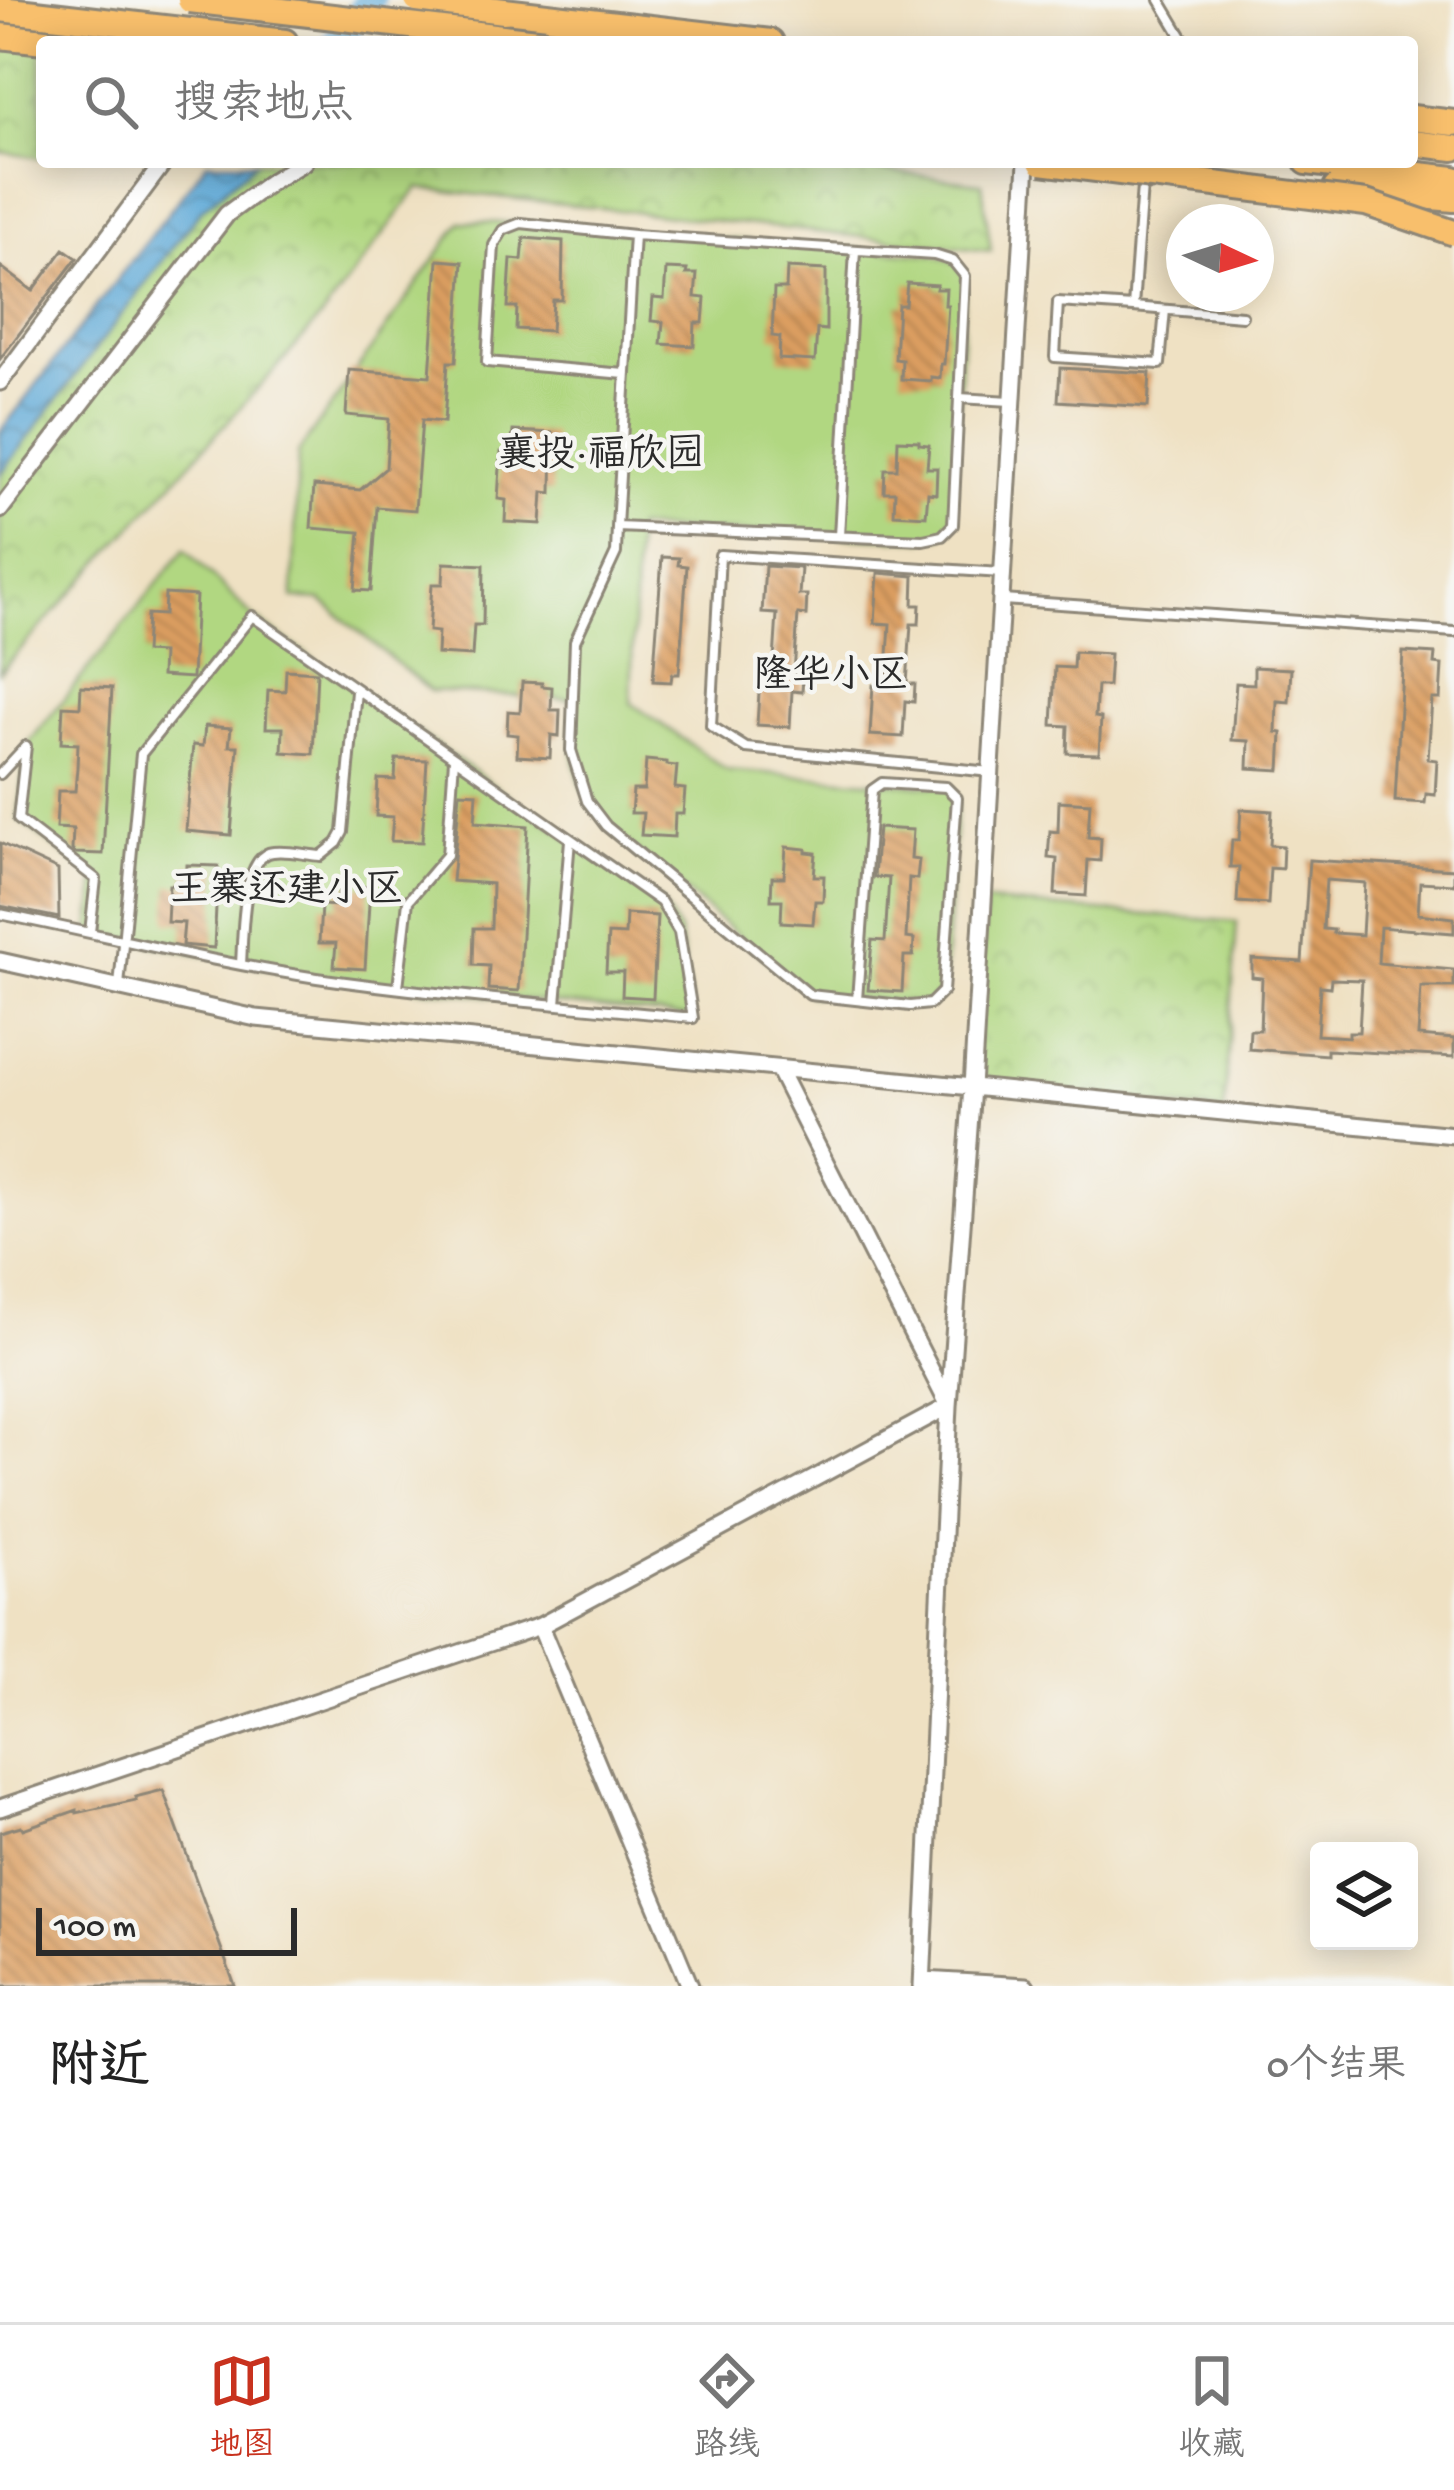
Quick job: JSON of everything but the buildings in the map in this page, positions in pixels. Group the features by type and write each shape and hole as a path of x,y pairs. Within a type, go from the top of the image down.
{"highway":[{"path":"190,0 494,36"},
{"path":"416,0 719,36"},
{"path":"0,9 233,36"},
{"path":"0,36 36,40"},
{"path":"1418,123 1454,127"},
{"path":"1418,144 1454,148"},
{"path":"1089,168 1454,218"},
{"path":"1218,168 1454,179"},
{"path":"1311,174 1454,200"},
{"path":"1366,203 1454,233"}],"street":[{"path":"0,382 160,168"},
{"path":"0,510 227,214 295,168"},
{"path":"1026,1986 923,1983 949,1406 1027,168"},
{"path":"0,961 256,1018 1454,1135"},
{"path":"778,1069 949,1406"},
{"path":"0,1808 540,1627 949,1406"},
{"path":"540,1627 690,1986"}],"lane":[{"path":"473,36 478,0"},
{"path":"1160,0 1181,36"},
{"path":"1133,308 1142,186 1258,195 1311,174"},
{"path":"617,526 923,540 943,536 952,525 965,276 953,261 934,255 521,223 503,230 494,245 487,362 626,374"},
{"path":"634,235 616,553 575,641 571,750 587,801 606,826 810,995 910,1006 930,1004 943,991 957,798 946,787 882,783 872,790 857,1000"},
{"path":"838,536 855,250"},
{"path":"1165,310 1160,364 1055,356 1058,302 1133,308 1165,310 1242,316"},
{"path":"959,398 1013,401"},
{"path":"992,772 746,748 711,726 720,555 1004,574"},
{"path":"1002,600 1454,632"},
{"path":"0,914 90,932 123,939 241,964 317,978 693,1018 680,932 661,902 252,616 141,754 123,939 119,988"},
{"path":"241,964 249,876 257,858 269,851 321,856 344,832 356,689"},
{"path":"0,774 26,746 18,819 96,879 90,932"},
{"path":"398,987 408,901 447,855 454,758"},
{"path":"556,1004 570,838"}],"green space":[{"path":"0,37 36,41 36,157 0,152"},
{"path":"249,168 859,168 982,183 991,251 418,188 322,316 0,672 0,475 201,210"},
{"path":"461,222 934,255 953,261 965,276 953,525 942,536 923,540 636,528 631,703 727,770 946,787 957,798 943,991 930,1004 810,995 606,826 580,781 572,699 430,691 321,600 293,598 298,453"},
{"path":"185,549 252,616 661,902 679,932 693,1018 317,978 90,932 96,879 18,819 26,746"},
{"path":"985,902 1237,922 1224,1112 972,1087"}],"water":[{"path":"202,168 249,168 201,210 0,475 0,432"}],"waterway":[{"path":"342,36 370,0"}],"district":[{"name":"襄投·福欣园","path":"601,451"},
{"name":"隆华小区","path":"831,672"},
{"name":"王寨还建小区","path":"287,886"}]}
